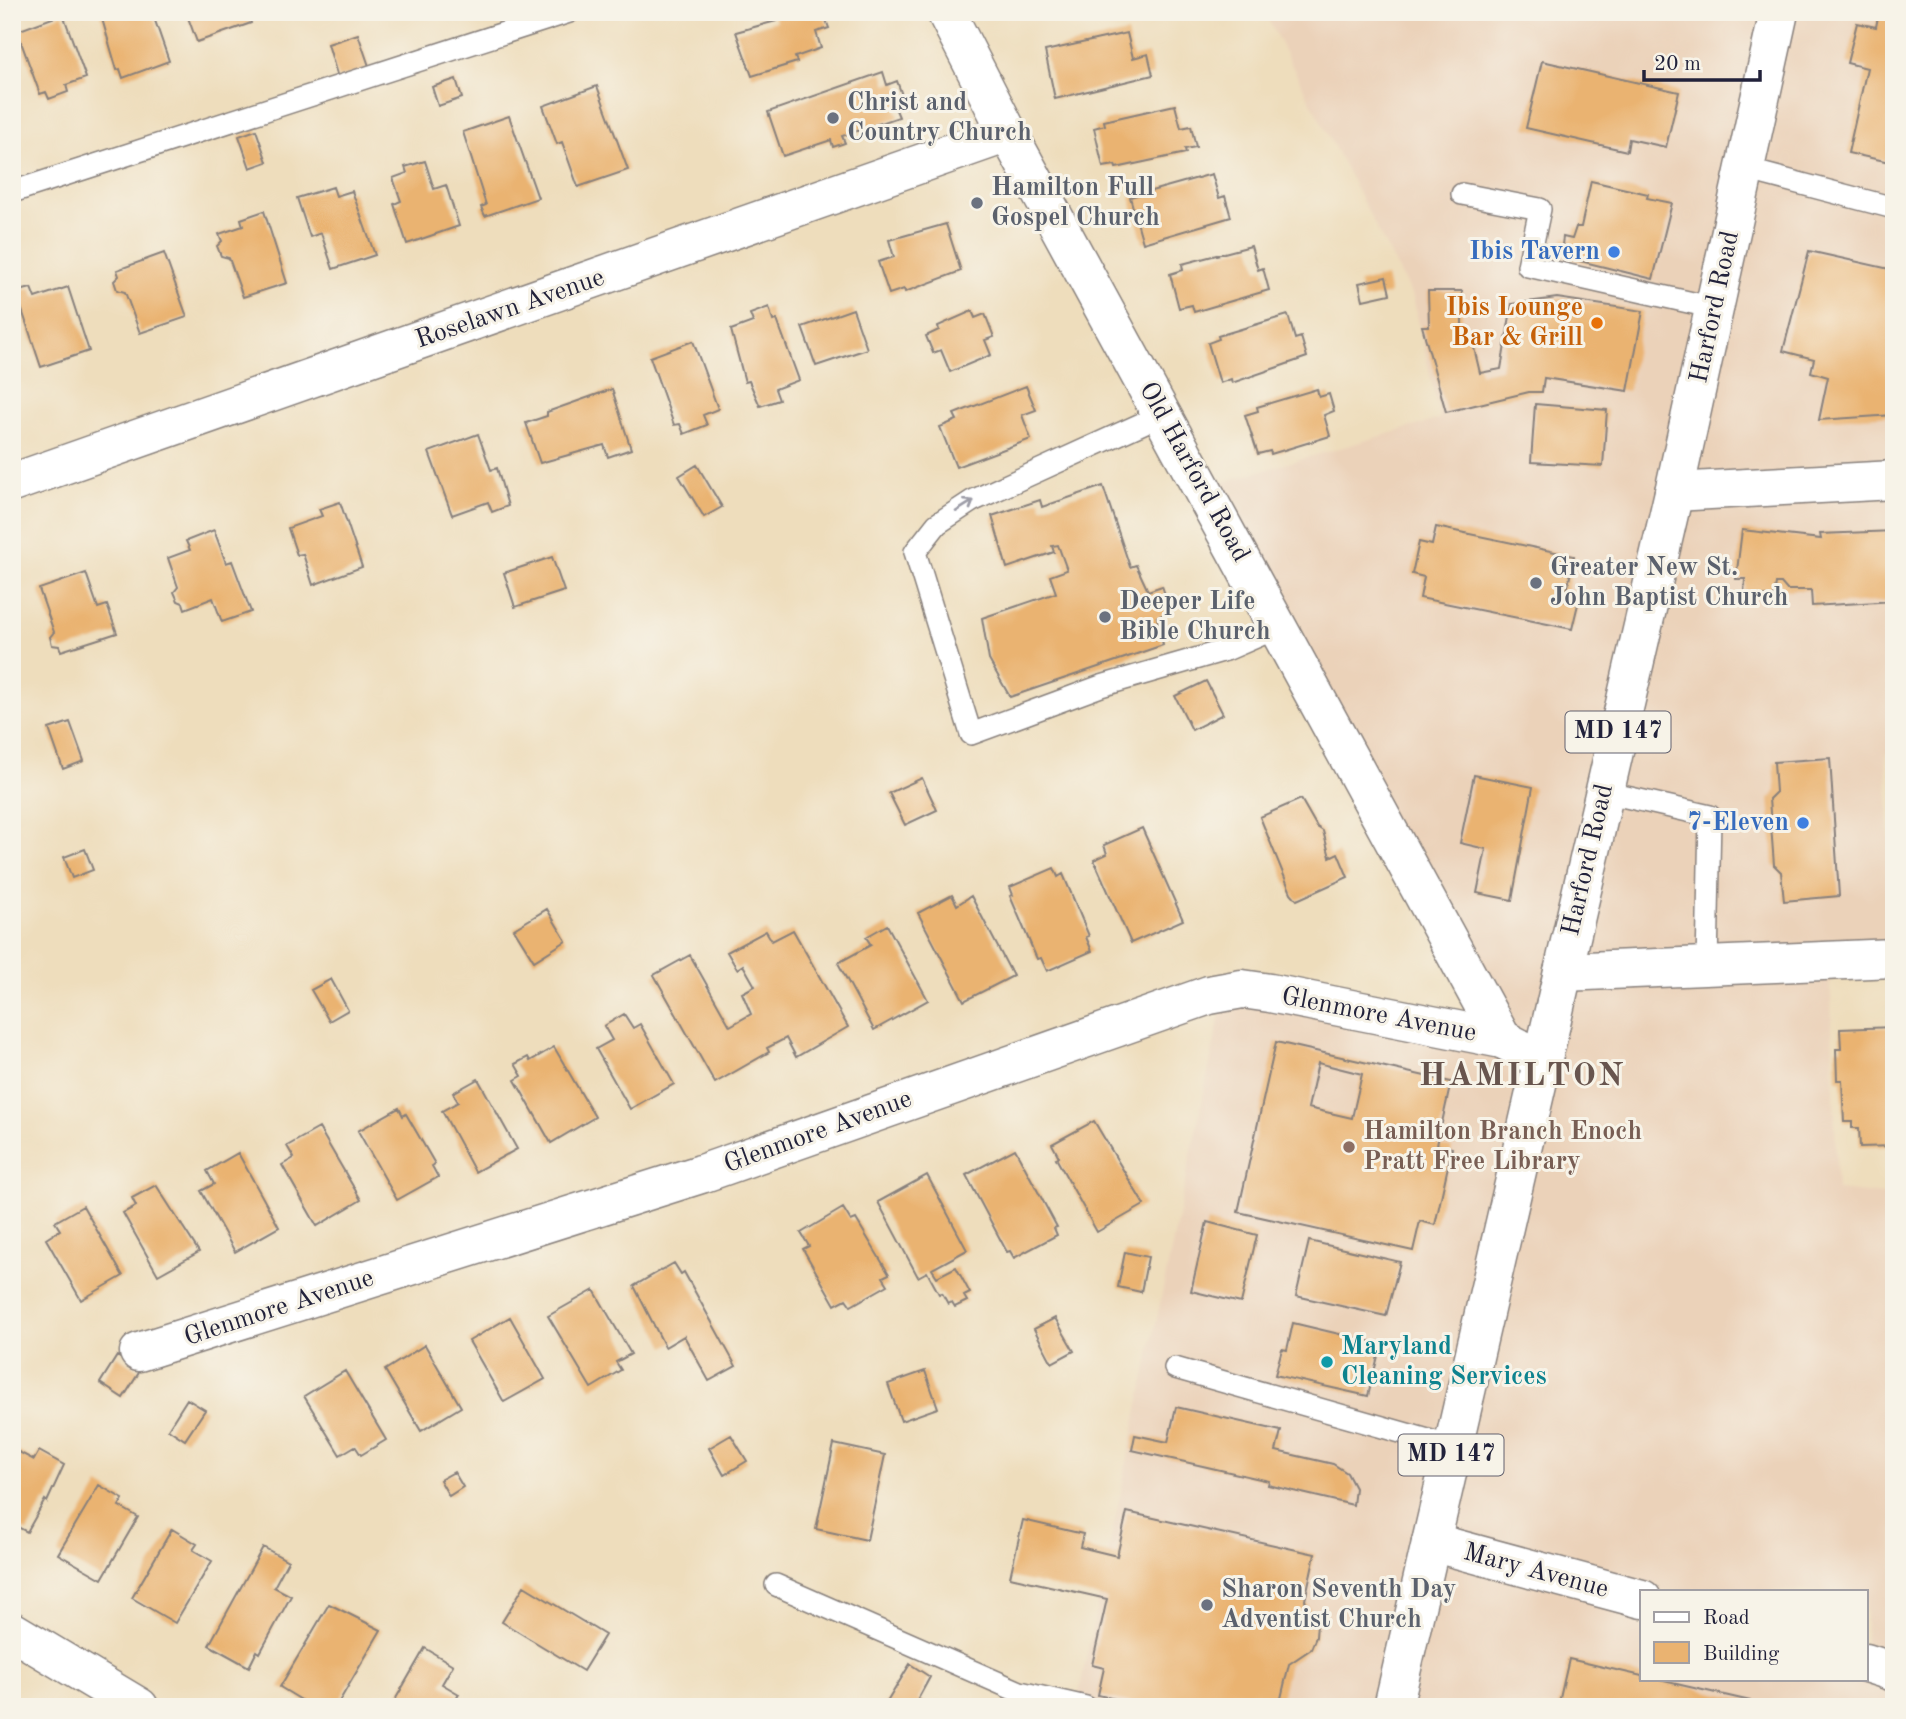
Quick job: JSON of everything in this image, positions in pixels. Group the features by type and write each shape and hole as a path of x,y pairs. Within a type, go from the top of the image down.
{"street":[{"name":"Old Harford Road","path":"946,12 1008,133 1503,1039"},
{"name":"Harford Road","path":"1393,1707 1674,492 1779,12"},
{"name":"Roselawn Avenue","path":"12,483 1008,133"},
{"path":"1674,492 1894,480"},
{"path":"1563,972 1894,958"},
{"name":"Glenmore Avenue","path":"139,1352 701,1174 1209,995 1242,989 1270,993 1503,1039"},
{"path":"1503,1039 1542,1060"},
{"name":"Mary Avenue","path":"1431,1542 1640,1598"},
{"path":"12,1631 139,1707"},
{"path":"1868,1664 1894,1672"}],"lane":[{"path":"12,192 569,12"},
{"path":"1745,169 1894,208"},
{"path":"1462,194 1540,209 1528,266 1715,308"},
{"path":"1163,414 972,501 937,524 915,552 971,734 1101,686 1226,650 1279,627"},
{"path":"1604,792 1710,816 1707,965"},
{"path":"1175,1368 1453,1447"},
{"path":"776,1586 1020,1692 1086,1707"}],"shaded area":[{"path":"1264,12 1894,12 1894,752 1886,753 1894,959 1830,962 1837,1190 1894,1196 1894,1707 1076,1707 1224,996 1503,1046 1192,491 1440,419 1413,298"}],"building":[{"path":"100,12 152,12 169,61 123,78 120,69 117,70"},
{"path":"186,12 248,12 251,23 197,42"},
{"path":"779,12 823,12 829,28 816,32 821,48 795,57 797,62 752,76 736,32 776,21 774,17 780,15"},
{"path":"1879,12 1894,12 1894,163 1848,153 1867,68 1847,63 1857,23 1876,27"},
{"path":"63,14 86,78 66,85 68,92 49,99 46,92 40,94 17,31"},
{"path":"1127,33 1133,58 1148,54 1153,75 1055,99 1045,51"},
{"path":"358,34 370,69 338,78 328,44"},
{"path":"1542,61 1679,92 1666,147 1629,139 1627,151 1526,128"},
{"path":"883,72 887,85 897,81 904,101 894,105 899,117 842,136 845,143 833,147 831,140 783,156 768,112"},
{"path":"456,79 462,98 438,106 432,87"},
{"path":"597,86 628,170 578,187 562,142 557,144 543,106"},
{"path":"1175,105 1181,128 1191,126 1196,147 1185,149 1186,153 1116,168 1115,165 1103,167 1094,128 1105,125 1104,121"},
{"path":"509,116 538,198 485,216 481,207 486,205 463,132"},
{"path":"256,130 267,162 250,168 239,136"},
{"path":"425,161 434,189 446,185 459,226 407,244 394,204 401,201 393,178 407,173 405,167"},
{"path":"1212,174 1219,198 1225,196 1231,217 1143,243 1130,197"},
{"path":"1591,181 1648,194 1647,198 1672,203 1653,279 1568,258 1570,247 1562,245 1563,237 1572,239 1576,227 1581,227"},
{"path":"333,187 336,196 352,191 375,255 333,269 321,233 310,237 297,198"},
{"path":"264,211 287,283 243,297 229,258 221,256 217,246 222,241 219,234 243,226 241,219"},
{"path":"946,224 961,271 905,292 904,289 889,294 878,262 894,257 889,240"},
{"path":"1251,246 1258,270 1263,268 1269,290 1194,312 1192,305 1179,308 1170,274 1183,270 1182,264"},
{"path":"1809,251 1894,270 1894,415 1819,420 1828,377 1811,372 1814,359 1783,351"},
{"path":"164,253 187,317 140,333 125,292 117,290 114,281 119,276 117,270"},
{"path":"1386,277 1390,294 1363,300 1359,283"},
{"path":"68,287 89,351 41,367 16,292 31,288 35,298"},
{"path":"1428,291 1462,291 1462,326 1469,327 1480,373 1501,369 1512,304 1557,298 1643,311 1628,391 1544,378 1542,392 1529,392 1446,412 1422,326 1429,326"},
{"path":"769,307 773,321 777,320 799,380 775,389 779,400 760,406 749,381 745,382 731,330 753,322 750,314"},
{"path":"853,309 867,349 816,366 802,327"},
{"path":"972,311 975,318 985,314 994,337 985,340 991,355 950,372 941,350 933,353 926,336 939,330 938,326"},
{"path":"1288,315 1295,339 1301,337 1307,357 1232,383 1231,379 1220,383 1208,343 1219,339 1218,336"},
{"path":"693,341 718,409 703,415 707,425 684,434 680,424 674,425 650,357"},
{"path":"1026,386 1036,410 1022,415 1031,439 956,467 940,427 957,420 954,414"},
{"path":"612,389 631,449 608,457 604,445 540,463 526,423 547,416 547,412"},
{"path":"1317,389 1319,397 1329,394 1334,411 1324,415 1330,436 1271,454 1270,451 1258,454 1245,415 1258,411 1257,407"},
{"path":"1535,404 1607,410 1603,466 1531,462"},
{"path":"478,434 491,470 497,468 508,506 492,512 488,502 452,515 429,452"},
{"path":"697,465 722,507 704,517 679,476"},
{"path":"1103,486 1130,567 1136,565 1148,591 1162,586 1171,612 1157,617 1163,645 1010,697 989,660 982,618 1056,593 1050,576 1067,570 1058,545 1052,546 1054,552 1007,568 992,516 1040,500 1042,507"},
{"path":"340,502 362,567 313,585 303,554 297,555 288,528 322,516 319,509"},
{"path":"1436,527 1574,556 1565,601 1578,604 1572,629 1420,598 1424,577 1412,574 1419,542 1432,545"},
{"path":"214,530 226,563 232,561 251,612 222,622 213,598 185,609 183,603 178,601 174,592 178,587 168,558 190,550 186,541"},
{"path":"1742,530 1821,539 1820,534 1894,531 1894,601 1812,606 1811,590 1787,590 1781,583 1776,583 1774,597 1744,594 1745,579 1736,579"},
{"path":"552,557 564,591 515,607 504,573"},
{"path":"86,573 98,608 107,605 117,633 61,651 59,646 52,645 50,637 54,632 39,589"},
{"path":"1206,681 1223,714 1192,730 1175,696"},
{"path":"13,682 19,703 13,706 17,715 12,717"},
{"path":"70,722 84,761 63,769 49,729"},
{"path":"1830,758 1839,896 1784,901 1781,872 1774,865 1769,799 1776,792 1774,762"},
{"path":"1474,775 1533,787 1512,900 1477,893 1486,849 1460,843"},
{"path":"922,778 937,810 905,825 889,793"},
{"path":"1301,799 1317,827 1323,831 1330,857 1338,853 1348,877 1297,900 1291,893 1260,817"},
{"path":"1142,828 1183,920 1131,943 1094,860 1107,854 1104,845"},
{"path":"85,849 93,870 72,878 64,857"},
{"path":"1054,868 1058,877 1063,874 1089,936 1086,937 1092,951 1047,971 1041,958 1037,959 1010,896 1013,895 1010,887"},
{"path":"952,895 957,905 971,896 1013,976 964,1001 918,913"},
{"path":"547,909 566,941 534,961 514,929"},
{"path":"887,925 928,1000 874,1030 838,963 871,945 866,937"},
{"path":"793,930 848,1027 796,1057 786,1038 767,1048 769,1052 715,1083 654,975 690,955 730,1026 751,1014 742,993 755,986 743,965 737,969 727,952 766,931 772,941"},
{"path":"331,979 348,1010 329,1021 311,990"},
{"path":"624,1014 633,1028 640,1024 674,1084 630,1109 596,1049 612,1040 604,1026"},
{"path":"1894,1027 1894,1146 1860,1147 1859,1128 1852,1128 1852,1122 1844,1122 1842,1080 1837,1080 1836,1049 1841,1049 1840,1029"},
{"name":"Hamilton Branch Enoch Pratt Free Library","path":"1276,1042 1451,1082 1437,1145 1452,1148 1435,1225 1420,1221 1413,1251 1238,1212","holes":["1318,1063 1362,1074 1352,1118 1308,1108"]},
{"path":"554,1047 595,1117 551,1143 515,1080 522,1076 515,1064 528,1057 530,1061"},
{"path":"478,1079 517,1149 475,1172 442,1111 458,1102 453,1093"},
{"path":"399,1108 403,1116 406,1114 435,1164 432,1166 438,1177 397,1200 358,1131"},
{"path":"1094,1121 1144,1205 1097,1232 1056,1158 1059,1157 1052,1144"},
{"path":"319,1128 361,1200 317,1226 282,1165 294,1158 287,1146"},
{"path":"1015,1149 1057,1227 1054,1228 1057,1235 1014,1258 1010,1251 1007,1252 966,1175"},
{"path":"238,1153 279,1227 235,1252 201,1191 214,1184 207,1171"},
{"path":"927,1175 967,1250 932,1269 937,1277 956,1267 970,1293 964,1296 967,1301 955,1307 952,1302 948,1304 942,1293 939,1294 927,1272 918,1277 878,1202"},
{"path":"156,1185 199,1252 158,1275 123,1213 136,1206 132,1198"},
{"path":"83,1206 123,1276 81,1300 46,1239 60,1230 55,1222"},
{"path":"843,1208 851,1221 856,1219 889,1274 883,1277 888,1285 851,1306 846,1299 835,1305 803,1249 809,1246 801,1233"},
{"path":"1207,1222 1257,1235 1241,1303 1191,1291"},
{"path":"1309,1241 1400,1262 1386,1316 1296,1296"},
{"path":"1125,1252 1148,1257 1141,1292 1118,1287"},
{"path":"674,1263 681,1274 684,1272 736,1366 709,1381 684,1336 665,1347 634,1286"},
{"path":"594,1290 631,1354 616,1362 621,1370 591,1388 548,1316"},
{"path":"510,1317 545,1379 504,1402 469,1341"},
{"path":"1055,1318 1074,1351 1052,1363 1034,1329"},
{"name":"Maryland Cleaning Services","path":"1293,1323 1381,1344 1368,1396 1275,1375 1282,1349 1287,1350"},
{"path":"425,1345 461,1407 421,1431 385,1370"},
{"path":"117,1356 140,1371 123,1398 100,1383"},
{"path":"345,1371 386,1440 361,1455 355,1446 340,1455 304,1396"},
{"path":"925,1371 938,1408 901,1421 888,1384"},
{"path":"187,1399 205,1410 185,1440 168,1429"},
{"path":"1176,1407 1281,1431 1276,1451 1333,1464 1347,1473 1355,1488 1353,1505 1268,1485 1269,1481 1132,1450 1135,1435 1168,1442"},
{"path":"731,1435 747,1461 724,1475 709,1448"},
{"path":"834,1444 885,1455 867,1540 816,1529"},
{"path":"39,1451 64,1465 47,1502 45,1500 27,1532 12,1524 12,1465 19,1452 34,1460"},
{"path":"454,1472 463,1487 449,1496 440,1480"},
{"path":"99,1485 123,1499 119,1506 138,1517 102,1579 58,1554"},
{"name":"Sharon Seventh Day Adventist Church","path":"1127,1512 1315,1554 1305,1600 1317,1623 1316,1637 1311,1649 1289,1664 1279,1707 1149,1707 1098,1695 1104,1668 1092,1665 1107,1599 1010,1577 1023,1520 1083,1534 1080,1547 1117,1556"},
{"path":"172,1529 197,1544 193,1550 212,1561 175,1623 132,1598"},
{"path":"263,1547 288,1561 274,1587 291,1596 260,1653 257,1651 249,1667 209,1645"},
{"path":"524,1586 605,1635 583,1671 502,1622"},
{"path":"329,1604 381,1630 336,1707 313,1707 280,1687"},
{"path":"425,1648 453,1665 442,1684 459,1694 452,1707 391,1707"},
{"path":"1569,1659 1640,1676 1640,1680 1659,1680 1759,1703 1765,1707 1558,1707"},
{"path":"910,1664 930,1677 918,1699 931,1707 884,1707"}],"place":[{"name":"Christ and Country Church","path":"833,118"},
{"name":"Hamilton Full Gospel Church","path":"977,203"},
{"name":"Ibis Tavern","path":"1614,252"},
{"name":"Ibis Lounge Bar & Grill","path":"1597,323"},
{"name":"Greater New St. John Baptist Church","path":"1536,583"},
{"name":"Deeper Life Bible Church","path":"1105,617"},
{"name":"7-Eleven","path":"1803,823"},
{"name":"Hamilton Branch Enoch Pratt Free Library","path":"1349,1147"},
{"name":"Maryland Cleaning Services","path":"1327,1362"},
{"name":"Sharon Seventh Day Adventist Church","path":"1207,1605"}],"district":[{"name":"HAMILTON","path":"1522,1076"}]}
